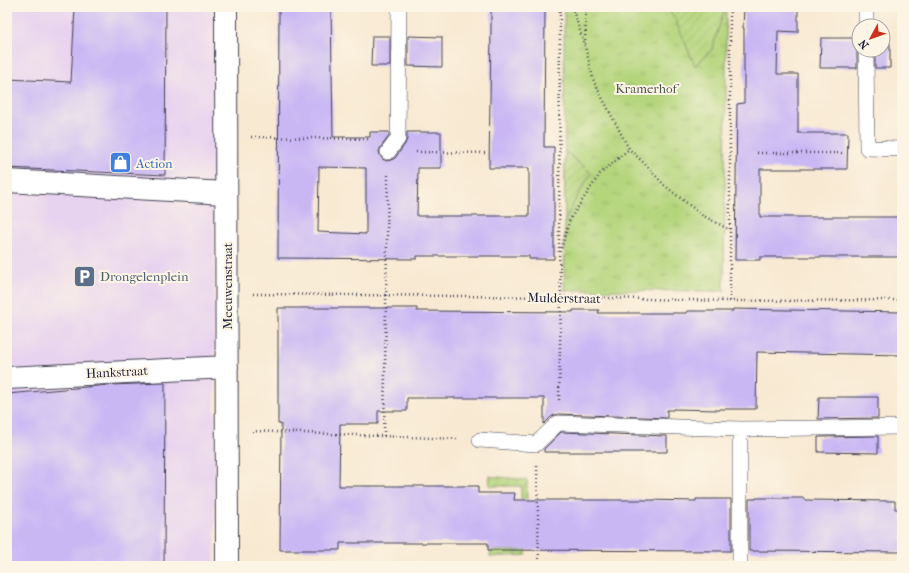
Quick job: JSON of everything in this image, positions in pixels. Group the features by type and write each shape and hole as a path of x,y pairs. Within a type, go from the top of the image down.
{"street":[{"name":"Meeuwenstraat","path":"226,7 227,566"},
{"path":"7,181 226,193"},
{"name":"Hankstraat","path":"7,378 227,367"}],"lane":[{"path":"388,152 398,139 399,7"},
{"path":"866,7 866,18"},
{"path":"866,58 867,148 902,149"},
{"path":"480,440 536,444 558,423 740,429 902,427"},
{"path":"740,429 740,566"}],"path":[{"path":"558,423 561,297 559,254 560,7"},
{"path":"572,7 585,46 594,82 629,150 646,165 664,185 702,215 730,230"},
{"path":"585,46 586,7"},
{"path":"730,7 730,301"},
{"path":"226,136 398,139"},
{"path":"757,153 847,153 867,148"},
{"path":"559,254 570,219 600,174 629,150"},
{"path":"384,436 388,152 486,153"},
{"name":"Mulderstraat","path":"227,294 561,297 730,301 902,300"},
{"path":"227,429 480,440"},
{"path":"536,444 539,566"}],"shaded area":[{"path":"7,7 214,7 215,566 7,566"}],"green space":[{"name":"Kramerhof","path":"564,7 726,7 724,291 564,290"},
{"path":"667,7 725,7 712,50 695,66 675,19"},
{"path":"565,151 591,173 565,221"},
{"path":"489,476 527,480 526,555 490,557 491,551 521,551 521,486 490,486"}],"building":[{"path":"75,7 166,7 165,175 7,168 7,79 71,82"},
{"path":"279,7 331,7 333,137 370,137 370,132 389,132 389,136 379,151 382,159 387,161 395,158 405,144 407,132 441,132 441,168 418,168 417,216 529,216 529,168 489,168 491,7 545,7 544,147 554,147 554,259 529,259 529,256 417,256 417,259 278,258","holes":["319,167 366,168 366,234 318,232"]},
{"path":"744,7 798,7 798,32 778,31 777,74 798,74 798,133 848,133 847,169 760,169 760,217 902,217 902,257 760,257 760,260 735,260 737,104 744,103"},
{"path":"372,36 390,36 390,66 371,66"},
{"path":"408,36 442,37 442,67 408,66"},
{"path":"821,38 851,38 851,58 857,58 857,68 820,68"},
{"path":"875,58 890,58 890,68 875,68"},
{"path":"278,308 417,308 417,311 573,312 573,310 599,310 598,313 686,313 687,311 733,311 733,309 902,312 902,355 757,352 756,409 673,409 667,410 667,418 558,414 552,416 544,424 544,398 407,398 407,411 378,411 378,424 340,424 339,486 478,486 478,493 515,493 514,500 696,501 696,499 731,499 731,551 488,550 488,543 340,543 340,550 280,550 281,424 278,424"},
{"path":"165,383 164,566 7,566 7,394 109,385"},
{"path":"819,397 878,397 878,418 818,419"},
{"path":"561,432 667,436 667,452 544,452 544,449"},
{"path":"878,436 878,453 818,452 818,437"},
{"path":"749,499 895,501 895,509 902,509 902,552 749,551"}],"place":[{"name":"Action","path":"120,163"},
{"name":"Drongelenplein","path":"85,276"}]}
